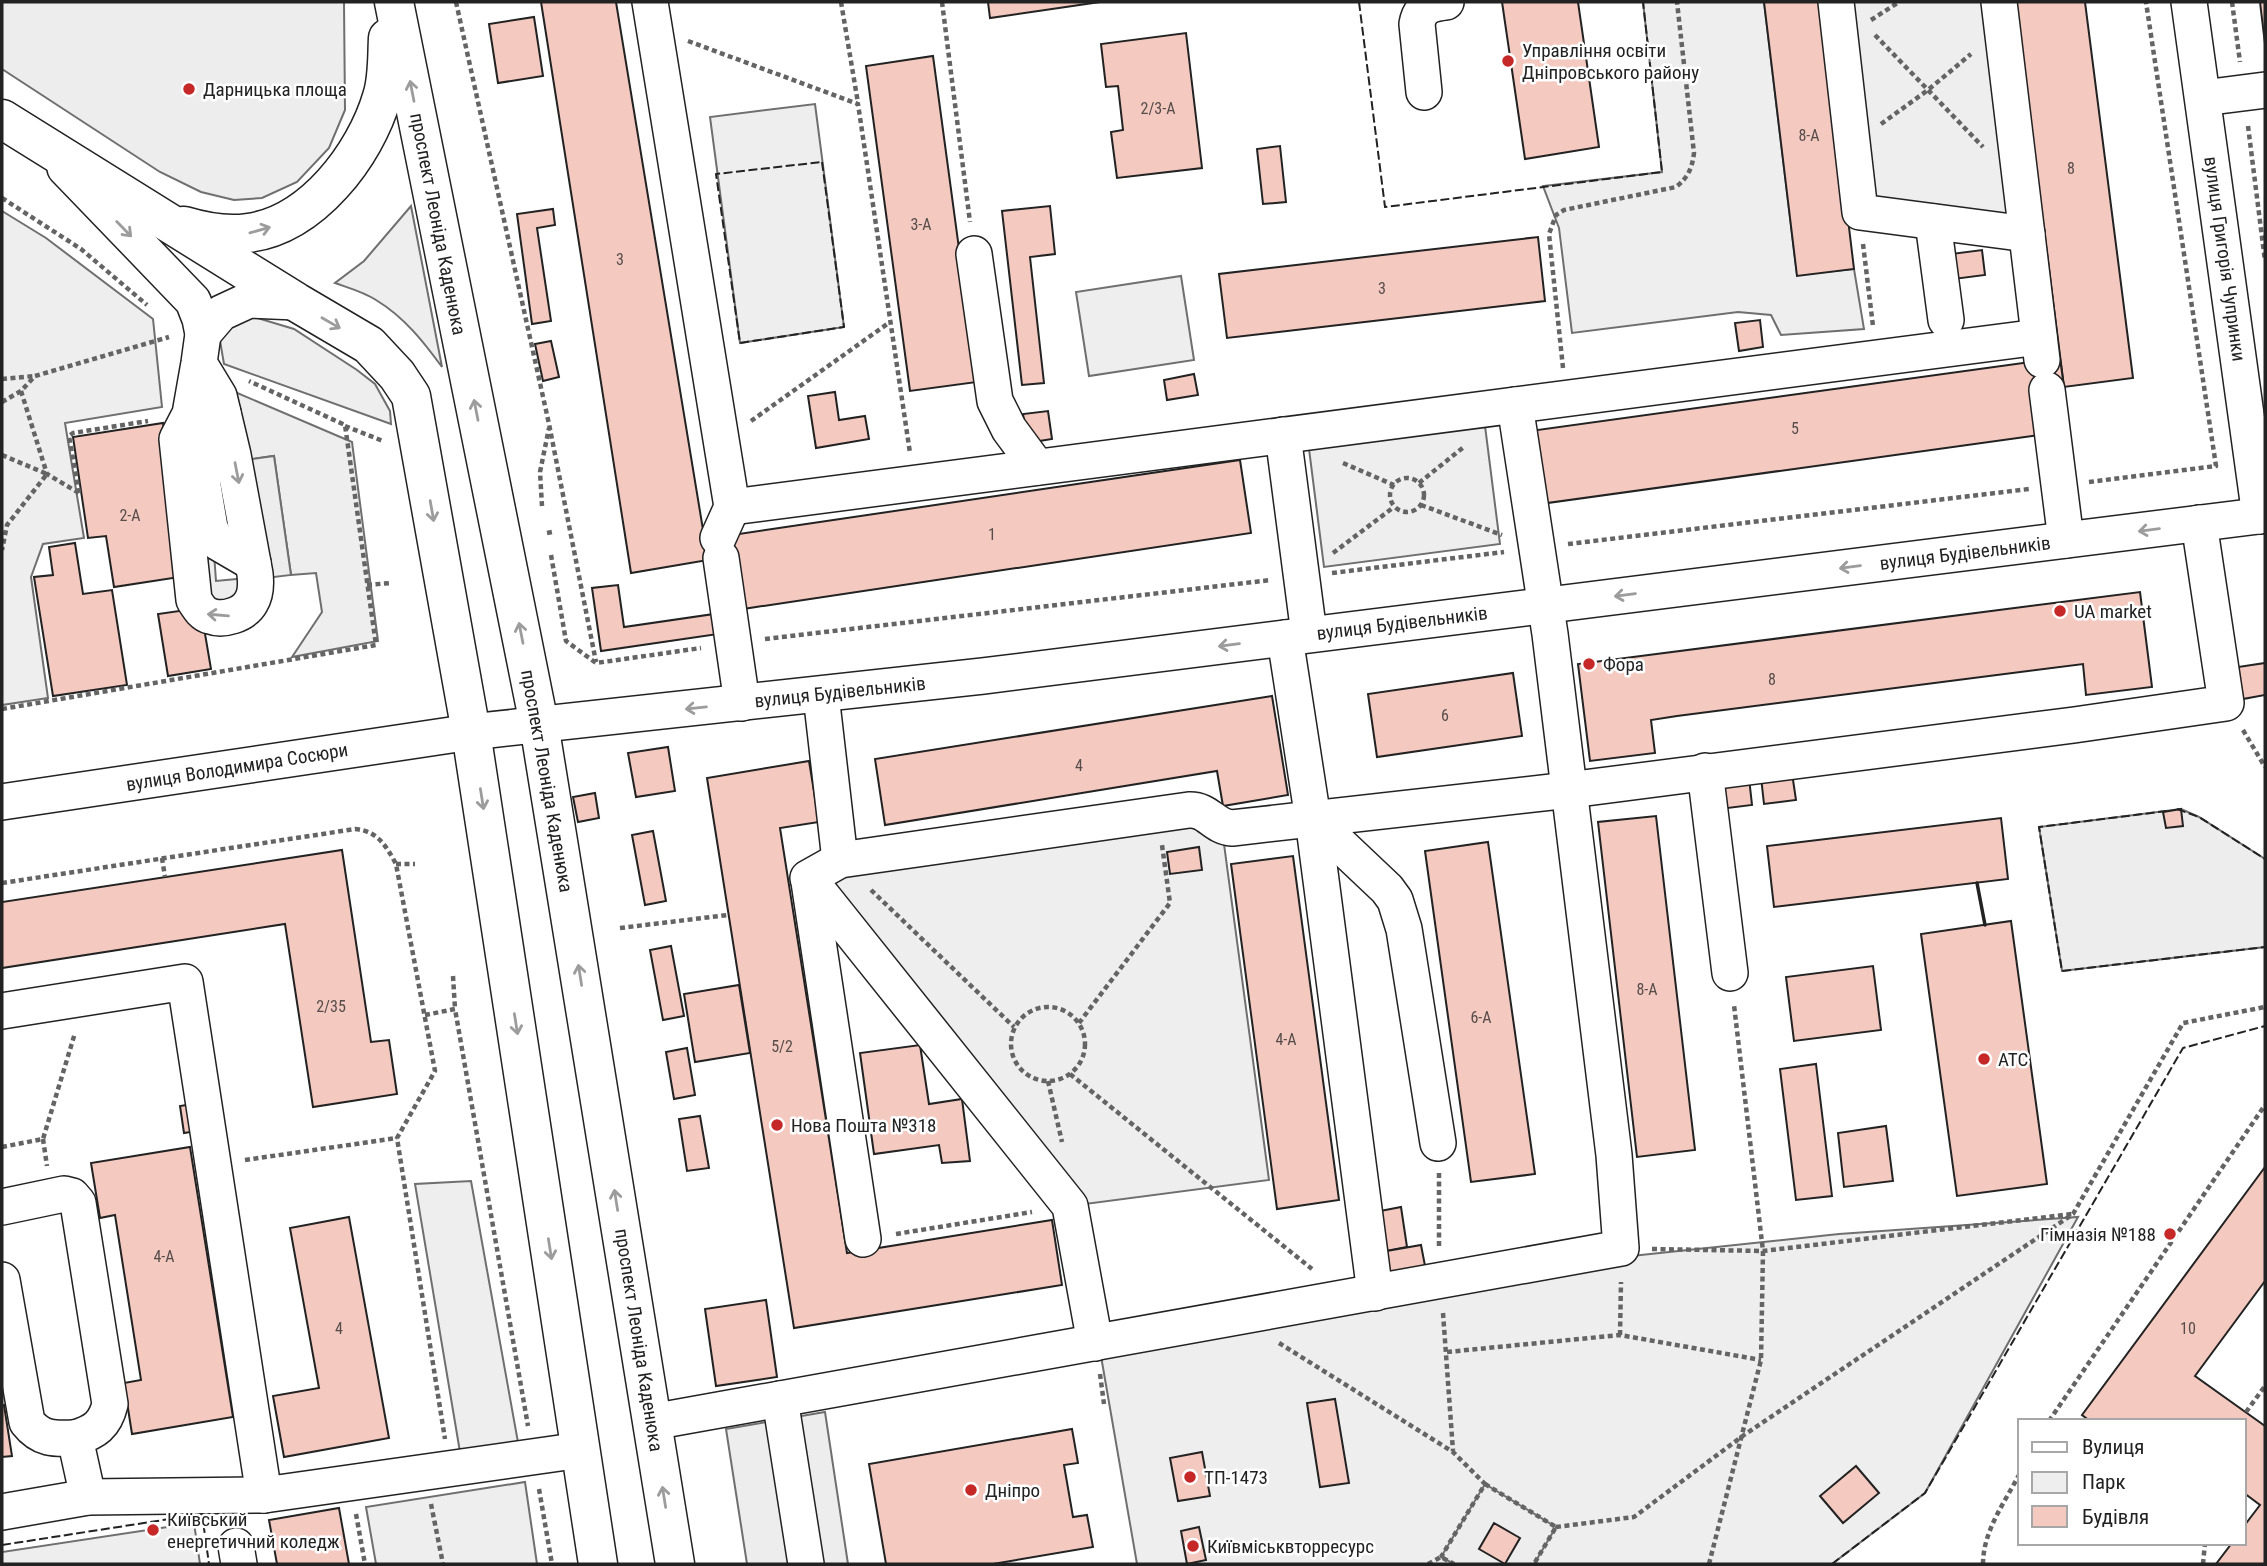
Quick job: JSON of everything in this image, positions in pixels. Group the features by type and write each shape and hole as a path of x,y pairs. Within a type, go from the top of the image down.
{"highway":[{"path":"169,222 207,232 248,233 278,225 305,210 334,182 367,136 383,95 393,2"},
{"name":"проспект Леоніда Каденюка","path":"393,2 539,724 674,1564"},
{"path":"2,119 369,345 397,375 411,396 471,732 598,1564"}],"street":[{"path":"1424,92 1417,24 1419,14 1425,7 1446,2"},
{"path":"1836,2 1860,212 2027,234"},
{"name":"вулиця Григорія Чупринки","path":"2189,2 2263,515"},
{"path":"652,15 721,442 724,534 742,703"},
{"path":"2000,15 2066,540"},
{"path":"2203,98 2255,91"},
{"path":"43,144 193,300 200,319 194,344 206,413 253,563 256,584 251,602 244,610 218,618 203,612 194,600 177,439 206,413"},
{"path":"1933,222 1946,320"},
{"path":"974,254 995,401 1009,429 1037,467"},
{"path":"194,344 221,313 249,300 296,302"},
{"path":"724,534 914,484 1037,467 1876,358 2043,362"},
{"path":"652,1422 1621,1248 1614,1155 1569,790 1515,405"},
{"path":"1283,435 1301,577 1297,636 1361,1295"},
{"name":"вулиця Будівельників","path":"471,732 821,695 2263,515"},
{"path":"808,878 840,860 1189,810 1202,810 1220,826 1232,828 1569,790 2226,703 2199,523"},
{"path":"821,695 840,860"},
{"name":"вулиця Володимира Сосюри","path":"2,803 471,732"},
{"path":"1705,771 1730,973"},
{"path":"1313,819 1387,889 1399,911 1438,1143"},
{"path":"808,878 1070,1206 1095,1343"},
{"path":"808,878 863,1239"},
{"path":"2,1011 185,982 264,1495"},
{"path":"2,1207 64,1194 72,1196 78,1203 110,1404 101,1426 90,1433 52,1439 34,1431 27,1422 2,1280"},
{"path":"780,1399 806,1564"},
{"path":"75,1437 88,1497"},
{"path":"2,1511 88,1497 264,1495 580,1450"}],"path":[{"path":"456,2 549,424 596,663"},
{"path":"841,2 914,484"},
{"path":"942,2 974,254"},
{"path":"1567,398 1549,234 1556,215 1564,210 1675,187 1687,178 1694,153 1676,2"},
{"path":"551,555 566,641 596,663 734,643 2216,466 2146,2"},
{"path":"2232,2 2255,91 2265,261"},
{"path":"652,15 858,104"},
{"path":"1852,144 1928,90 2000,15"},
{"path":"1871,31 1984,148"},
{"path":"2,198 81,249 151,308"},
{"path":"1860,212 1876,358"},
{"path":"721,442 890,322"},
{"path":"2,379 35,376 194,344"},
{"path":"2,402 20,391 35,376"},
{"path":"238,376 390,444"},
{"path":"20,391 47,474"},
{"path":"2,455 47,474 80,494 69,436 73,433 206,413"},
{"path":"542,506 540,472 549,424"},
{"path":"2,709 376,645 345,425"},
{"path":"2,550 4,525 47,474"},
{"path":"1409,478 1423,488 1424,500 1421,505 1410,512 1394,507 1390,496 1394,485 1409,478"},
{"path":"1421,505 1536,548"},
{"path":"1301,577 1394,507"},
{"path":"367,585 391,583"},
{"path":"2226,703 2265,766"},
{"path":"1079,1023 1170,902 1158,814"},
{"path":"2,883 355,829 367,830 384,843 396,864 435,1071 397,1138 438,1470 443,1564"},
{"path":"162,858 165,877"},
{"path":"840,860 1014,1027"},
{"path":"396,864 415,864"},
{"path":"620,928 728,915"},
{"path":"1709,1564 1761,1360 1763,1251 1730,973"},
{"path":"453,976 456,1009 552,1564"},
{"path":"2,1147 43,1139 86,998"},
{"path":"1049,1006 1062,1008 1079,1023 1085,1038 1085,1052 1070,1074 1059,1080 1035,1080 1015,1063 1011,1053 1010,1040 1014,1027 1021,1017 1032,1009 1049,1006"},
{"path":"1237,1317 1453,1452 1485,1485 1556,1527 1634,1517 1744,1434 2073,1214 2183,1023 2265,1007"},
{"path":"425,1015 456,1009"},
{"path":"1070,1074 1361,1295"},
{"path":"2050,1419 2265,1105"},
{"path":"214,1164 397,1138"},
{"path":"863,1239 1070,1206"},
{"path":"1620,1335 1621,1248 1763,1251 2073,1214"},
{"path":"1447,1352 1620,1335 1761,1360"},
{"path":"2246,1412 2265,1387"},
{"path":"1983,1564 1983,1548 1989,1531 2018,1478"},
{"path":"351,1483 365,1564"},
{"path":"1428,1564 1441,1557 1485,1485"},
{"path":"1534,1564 1556,1527"},
{"path":"2203,1564 2205,1545"},
{"path":"1441,1557 1454,1564"}],"green space":[{"path":"1643,2 1764,2 1797,275 1854,269 1864,329 1781,335 1771,315 1738,312 1572,333 1559,228 1543,186 1662,172"},
{"path":"1836,2 1999,2 2027,234 1865,213"},
{"path":"815,104 844,327 740,343 710,117"},
{"path":"411,206 442,367 420,339 395,314 366,295 335,283 364,261"},
{"path":"2,211 46,238 153,319 162,407 65,423 84,538 43,544 31,577 48,698 2,705"},
{"path":"1181,276 1194,360 1089,376 1076,292"},
{"path":"254,317 294,329 375,384 390,411 391,424 224,364 219,335 224,324"},
{"path":"228,389 352,442 378,641 292,657 322,612 316,573 291,575 274,456 246,460"},
{"path":"203,399 216,581 248,578 240,601 208,602"},
{"path":"1484,418 1500,544 1324,567 1308,441"},
{"path":"1198,813 1222,829 1269,1180 1070,1206 814,878"},
{"path":"471,1181 519,1448 461,1458 415,1184"},
{"path":"2078,1217 1925,1493 1832,1564 1137,1564 1097,1333 1622,1257 1839,1234"},
{"path":"525,1482 537,1564 376,1564 366,1507"},
{"name":"Київський енергетичний коледж","path":"194,1523 200,1564 2,1564 2,1552"}],"shaded area":[{"name":"Дарницька площа","path":"2,2 344,2 345,110 329,148 297,182 262,198 234,200 201,192 160,172 2,69"},
{"path":"274,456 291,575 266,578 246,460"},
{"path":"2181,809 2199,817 2265,859 2265,947 2062,971 2039,827"},
{"path":"825,1412 848,1564 747,1564 726,1429"},
{"path":"1485,1484 1556,1527 1534,1564 1454,1564 1441,1557"}],"building":[{"path":"541,2 616,2 708,560 631,573"},
{"path":"988,2 1100,2 990,18"},
{"path":"1502,2 1578,2 1599,147 1525,159"},
{"path":"1764,2 1822,2 1854,269 1797,276"},
{"path":"2015,2 2085,2 2133,378 2064,387"},
{"path":"2260,2 2265,2 2265,44"},
{"path":"534,17 543,76 498,83 489,24"},
{"path":"1186,33 1202,168 1117,178 1111,132 1123,130 1118,86 1106,87 1101,44"},
{"path":"933,56 977,382 910,391 866,66"},
{"path":"1280,146 1286,202 1263,204 1257,149"},
{"path":"1050,206 1055,254 1030,257 1044,383 1022,385 1002,211"},
{"path":"553,209 555,225 537,228 551,321 532,324 517,214"},
{"path":"1538,237 1545,301 1227,338 1219,274"},
{"path":"1982,250 1985,275 1954,279 1951,254"},
{"path":"1760,320 1763,347 1739,351 1735,323"},
{"path":"551,341 559,377 543,381 535,344"},
{"path":"2060,358 2064,387 2040,435 1540,504 1530,431"},
{"path":"1194,374 1198,395 1167,400 1164,380"},
{"path":"835,392 839,420 865,416 869,439 816,448 808,396"},
{"path":"1048,411 1052,439 1027,443 1023,414"},
{"path":"163,423 186,576 114,587 106,536 88,538 73,437"},
{"path":"1240,460 1251,533 743,609 732,535"},
{"path":"75,543 83,594 112,590 127,685 53,696 34,577 53,575 49,547"},
{"path":"618,585 624,627 721,613 725,633 601,651 592,588"},
{"path":"2140,592 2152,687 2086,695 2083,664 1677,716 1651,720 1655,753 1590,761 1578,664"},
{"path":"186,610 203,622 211,669 168,676 158,614"},
{"path":"2265,663 2265,695 2243,699 2238,667"},
{"path":"1513,673 1522,736 1377,757 1368,694"},
{"path":"1272,696 1288,795 1223,806 1217,771 885,825 875,759"},
{"path":"668,747 675,791 636,797 628,753"},
{"path":"809,761 819,822 780,828 847,1253 1052,1220 1062,1285 794,1328 707,778"},
{"path":"1792,773 1796,800 1764,804 1761,777"},
{"path":"1749,778 1752,805 1720,809 1717,782"},
{"path":"595,793 599,818 578,822 573,797"},
{"path":"2181,809 2183,826 2166,828 2163,812"},
{"path":"1656,816 1695,1150 1637,1157 1598,822"},
{"path":"2001,818 2008,879 1774,907 1767,846"},
{"path":"653,831 666,901 645,905 632,835"},
{"path":"1488,842 1535,1174 1471,1182 1425,851"},
{"path":"1199,847 1202,870 1170,874 1167,852"},
{"path":"342,850 371,1042 389,1040 397,1094 313,1107 285,924 2,968 2,902"},
{"path":"1293,856 1339,1200 1277,1209 1231,864"},
{"name":"АТС","path":"2011,921 2047,1184 1957,1196 1921,934"},
{"path":"671,946 684,1016 663,1020 650,950"},
{"path":"1873,966 1881,1030 1794,1041 1786,977"},
{"path":"739,985 750,1053 695,1062 684,994"},
{"path":"920,1045 929,1104 962,1099 970,1161 942,1163 939,1145 874,1154 860,1053"},
{"path":"687,1048 695,1095 674,1099 666,1052"},
{"path":"1816,1064 1832,1196 1796,1200 1780,1069"},
{"path":"193,1104 197,1131 184,1133 180,1106"},
{"path":"700,1116 709,1168 687,1171 679,1119"},
{"path":"1886,1126 1893,1181 1844,1187 1838,1133"},
{"path":"190,1147 233,1417 132,1434 124,1383 141,1380 115,1215 100,1218 91,1163"},
{"path":"2265,1167 2265,1281 2195,1376 2265,1426 2265,1564 2216,1564 2230,1545 2246,1545 2246,1523 2260,1505 2246,1494 2246,1419 2087,1419 2082,1415"},
{"path":"1401,1207 1407,1247 1381,1252 1375,1212"},
{"path":"349,1217 389,1438 284,1457 273,1396 319,1388 290,1228"},
{"path":"1421,1245 1426,1271 1386,1279 1381,1252"},
{"path":"766,1300 777,1377 716,1386 705,1309"},
{"path":"1335,1399 1349,1483 1320,1487 1307,1403"},
{"path":"4,1405 12,1456 2,1457 2,1406"},
{"name":"Дніпро","path":"1072,1429 1078,1463 1064,1465 1073,1517 1087,1515 1093,1547 993,1564 886,1564 869,1464"},
{"name":"ТП-1473","path":"1202,1452 1210,1496 1178,1501 1170,1458"},
{"path":"1856,1466 1879,1493 1843,1523 1820,1496"},
{"path":"339,1508 349,1564 277,1564 269,1520"},
{"path":"1494,1523 1520,1538 1505,1564 1479,1549"},
{"name":"Київміськвторресурс","path":"1199,1527 1206,1560 1187,1564 1181,1531"}],"fence":[{"path":"1359,2 1385,207 1662,172 1643,2"},
{"path":"822,162 844,327 740,343 716,174 822,162"},
{"path":"2177,809 2199,817 2265,859"},
{"path":"2167,811 2039,827 2062,971 2265,947"},
{"path":"1832,1564 1925,1493 2183,1048 2265,1026"},
{"path":"2,1545 202,1514 209,1564"}],"wall":[{"path":"1977,883 1985,925"}],"place":[{"name":"Управління освіти Дніпровського району","path":"1508,61"},
{"name":"Дарницька площа","path":"189,89"},
{"name":"UA market","path":"2060,611"},
{"name":"Фора","path":"1589,664"},
{"name":"АТС","path":"1984,1059"},
{"name":"Нова Пошта №318","path":"777,1125"},
{"name":"Гімназія №188","path":"2170,1234"},
{"name":"ТП-1473","path":"1190,1477"},
{"name":"Дніпро","path":"971,1490"},
{"name":"Київський енергетичний коледж","path":"153,1530"},
{"name":"Київміськвторресурс","path":"1193,1546"}]}
